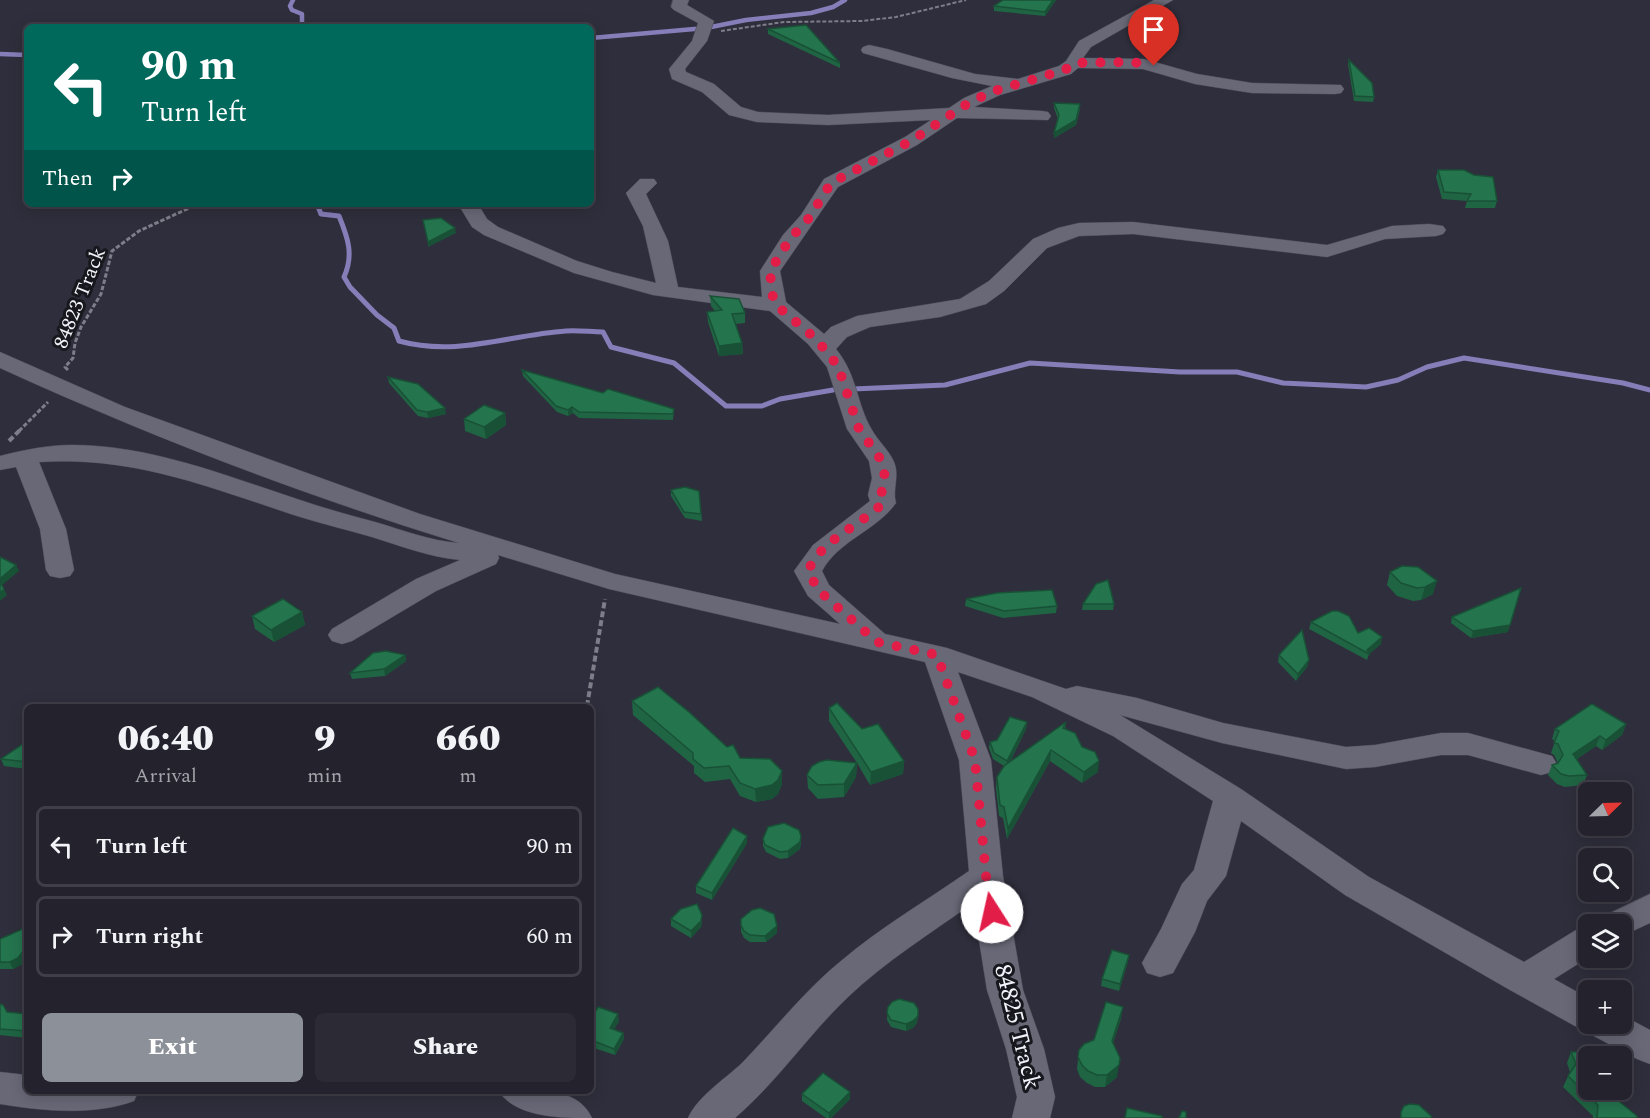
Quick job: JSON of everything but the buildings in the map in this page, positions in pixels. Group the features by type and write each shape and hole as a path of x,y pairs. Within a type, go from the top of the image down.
{"street":[{"path":"681,0 679,8 706,21 704,32 697,46 677,69 678,75 708,88 735,111 745,115 775,119 828,120 954,112 1003,112 1042,116"},
{"path":"1074,63 1075,57 1085,44 1166,0"},
{"path":"869,50 908,59 962,77 1028,82"},
{"path":"877,642 818,590 808,571 814,557 833,540 868,518 883,503 881,495 885,477 881,460 859,429 838,366 825,349 776,305 772,294 770,271 790,239 809,218 831,183 911,141 954,112 994,91 1065,70 1074,63 1144,64 1195,79 1252,88 1335,89"},
{"path":"647,183 636,194 653,226 658,241 668,291"},
{"path":"470,207 479,223 581,270 668,291 776,305"},
{"path":"825,349 837,333 850,326 955,308 984,297 997,288 1031,250 1063,235 1086,228 1125,227 1327,251 1345,249 1376,235 1413,230 1436,230"},
{"path":"0,359 117,412 249,462 411,520 609,581 937,655 1043,690 1137,708 1222,733 1346,758 1375,756 1441,744 1468,744 1541,764"},
{"path":"60,570 53,529 11,454 74,452 109,455 157,465 221,480 291,505 424,545 447,550 469,551 486,558"},
{"path":"342,635 426,585 486,558 525,555"},
{"name":"84825 Track","path":"937,655 975,760 986,876 1005,990 1025,1049 1036,1097 1030,1118"},
{"path":"1043,690 1124,729 1230,797 1357,886 1578,1010"},
{"path":"1160,963 1178,932 1194,893 1209,876 1217,853 1230,797"},
{"path":"707,1118 730,1101 843,980 876,951 986,876"},
{"path":"1632,917 1650,907"},
{"path":"1523,980 1578,946"},
{"path":"1624,1034 1650,1048"},
{"path":"0,1088 24,1091"},
{"path":"525,1094 573,1118"}],"path":[{"path":"704,32 784,22 862,21 896,17 966,0"},
{"name":"84823 Track","path":"63,387 74,382 65,367 73,358 73,348 94,303 100,298 112,250 125,240 165,218 191,207"},
{"path":"11,454 63,387"},
{"path":"587,704 609,581"}],"waterway":[{"path":"293,0 290,6 292,10 302,14 302,24"},
{"path":"594,38 706,28 746,20 811,13 833,7 845,0"},
{"path":"0,54 24,55"},
{"path":"318,207 321,214 339,216 347,239 349,254 344,277 350,287 377,315 394,328 399,341 441,347 482,344 566,331 603,332 611,347 674,363 726,406 762,406 780,399 833,390"},
{"path":"853,389 945,385 1030,363 1180,372 1237,372 1283,383 1366,387 1398,380 1427,367 1464,358 1623,383 1650,390"}],"route":[{"path":"992,912 986,876 975,760 937,655 877,642 818,590 808,571 814,557 833,540 868,518 883,503 881,495 885,477 881,460 859,429 838,366 816,339 776,305 772,294 770,271 790,239 809,218 831,183 911,141 970,102 994,91 1065,70 1074,63 1132,62 1154,66"}]}
